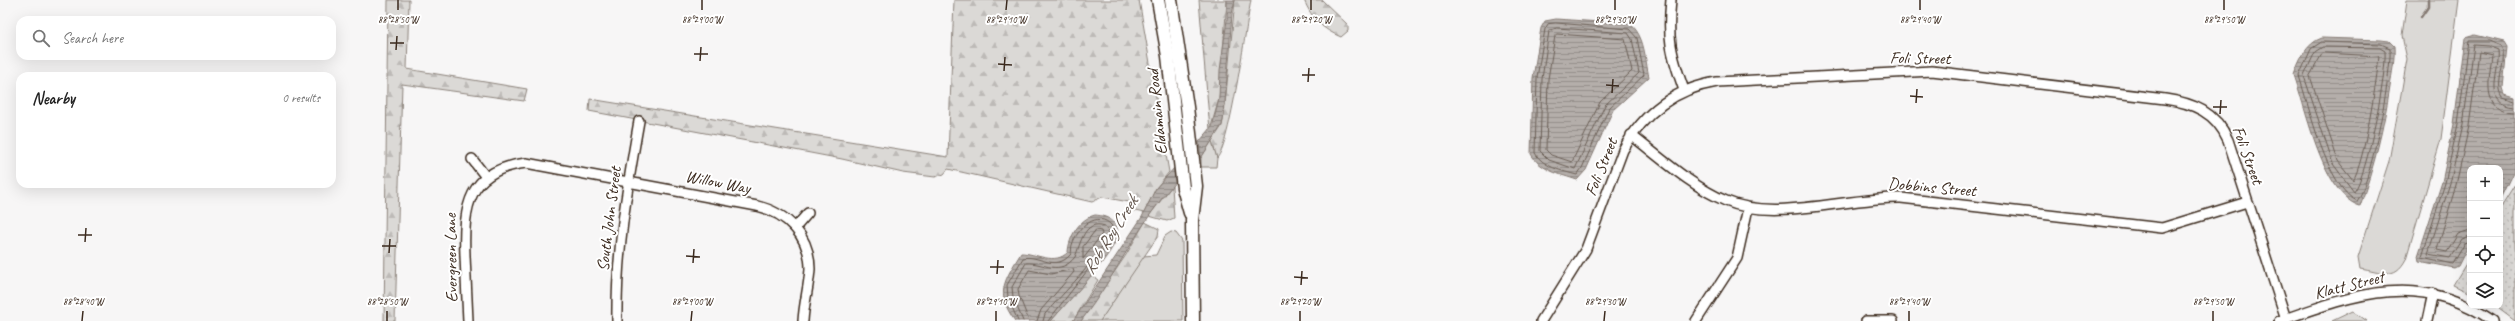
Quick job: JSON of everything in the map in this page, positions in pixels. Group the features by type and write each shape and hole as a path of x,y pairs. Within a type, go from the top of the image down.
{"main road":[{"name":"Eldamain Road","path":"1158,0 1168,56 1183,188 1192,220"},
{"name":"Eldamain Road","path":"1171,0 1187,107 1196,186 1192,220 1193,321"}],"street":[{"path":"1671,0 1668,29 1670,48 1684,90"},
{"name":"Foli Street","path":"1541,321 1586,249 1623,150 1631,135 1655,108 1684,90 1716,82 1932,71 2188,103 2200,107 2210,115 2224,132 2248,202 2283,320"},
{"name":"South John Street","path":"617,321 620,241 628,182 639,121"},
{"name":"Dobbins Street","path":"1631,135 1710,194 1748,208 1787,209 1859,200 1901,198 2162,228 2248,202"},
{"path":"472,159 486,177"},
{"name":"Evergreen Lane","path":"468,321 465,215 472,195 486,177 501,168 526,163 628,182"},
{"name":"Willow Way","path":"628,182 766,208 782,215 795,228 806,245 810,264 803,321"},
{"path":"1696,321 1737,258 1748,208"},
{"path":"795,228 808,213"},
{"name":"Klatt Street","path":"2283,320 2349,298 2376,292 2395,290 2433,293 2464,304 2493,321"},
{"path":"2427,321 2433,293"},
{"path":"1866,321 1893,321"}],"green space":[{"path":"388,0 409,0 407,69 527,89 524,101 402,84 395,321 384,321"},
{"path":"954,0 1139,0 1169,172 1156,188 1144,213 1126,209 1131,203 1129,202 1102,197 1092,202 948,169 944,174 935,177 903,173 842,159 589,111 590,99 948,157"},
{"path":"1199,0 1227,0 1219,99 1210,130"},
{"path":"1235,0 1251,0 1232,109 1222,149 1217,158 1212,141 1222,126 1224,115"},
{"path":"1304,0 1322,0 1348,25 1348,31 1341,37 1328,31 1318,23 1310,13"},
{"path":"2407,0 2459,0 2441,139 2406,259 2402,266 2392,273 2380,273 2360,269 2358,257 2389,161 2407,59 2402,36"},
{"path":"1212,141 1217,158 1216,167 1201,167 1201,158"},
{"path":"2515,184 2515,321 2499,309 2503,309 2503,203"},
{"path":"1172,186 1174,218 1167,221 1149,216"},
{"path":"1145,222 1159,229 1158,236 1100,321 1081,321 1126,255"},
{"path":"1171,232 1176,233 1182,241 1183,321 1100,321 1143,256 1156,255 1165,236"},
{"path":"2467,262 2467,292 2453,285"},
{"path":"1091,275 1098,280 1073,321 1051,321"},
{"path":"2353,311 2367,321 2332,321"}],"water":[{"path":"1227,0 1235,0 1232,14 1224,115 1222,125 1201,158 1199,142 1212,127 1219,99 1220,70 1227,20"},
{"path":"1556,19 1630,24 1635,29 1642,41 1649,77 1613,110 1586,170 1577,180 1545,168 1535,160 1531,154 1533,78 1541,28 1545,21"},
{"path":"2475,35 2504,42 2507,47 2503,88 2505,94 2515,97 2515,168 2503,193 2503,165 2467,165 2467,248 2458,266 2454,268 2419,261 2418,256 2442,182 2454,124 2465,38"},
{"path":"2322,38 2381,40 2389,41 2394,46 2388,101 2382,132 2370,177 2360,206 2347,199 2336,186 2326,169 2310,128 2294,75 2307,48 2316,40"},
{"path":"1176,166 1177,180 1151,213 1094,304 1081,321 1073,321 1142,217 1156,188"},
{"name":"Rob Roy Creek","path":"1095,215 1109,219 1116,225 1117,229 1116,240 1105,259 1051,321 1015,321 1005,302 1003,294 1004,286 1010,271 1021,253 1045,258 1057,258 1063,256 1068,252 1070,240 1076,229 1084,220"}],"waterway":[{"path":"2421,17 2428,7 2428,0"}]}
